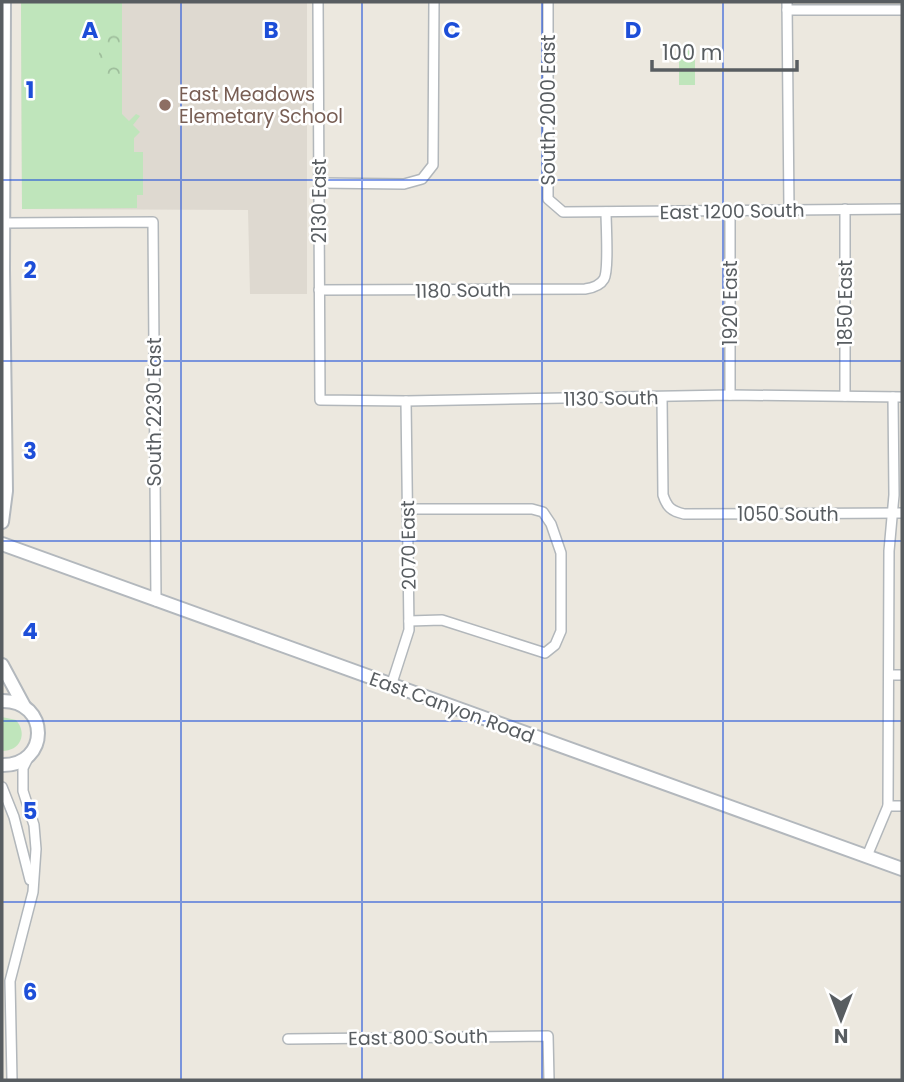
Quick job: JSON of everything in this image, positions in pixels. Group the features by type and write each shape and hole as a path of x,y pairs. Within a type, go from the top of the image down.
{"main road":[{"path":"2,522 6,491 2,270 4,2"},
{"name":"East Canyon Road","path":"2,544 902,869"},
{"path":"2,665 24,706 31,712 38,730 38,739 29,756 13,764 2,765"},
{"path":"2,701 24,706"}],"street":[{"name":"2130 East","path":"318,2 320,400"},
{"path":"319,183 404,184 422,179 433,164 433,2"},
{"name":"South 2000 East","path":"548,2 548,200 563,212"},
{"path":"789,210 787,6 902,10"},
{"name":"1850 East","path":"845,209 845,396"},
{"name":"East 1200 South","path":"563,212 902,209"},
{"name":"1920 East","path":"730,211 730,395"},
{"name":"1180 South","path":"319,290 595,287 604,279 606,269 606,212"},
{"name":"South 2230 East","path":"4,223 153,222 156,601"},
{"name":"1130 South","path":"320,400 730,395 897,397"},
{"name":"1050 South","path":"662,397 663,495 666,505 673,512 898,513"},
{"path":"867,856 888,806 889,551 898,513 897,397"},
{"name":"2070 East","path":"391,686 409,630 406,401"},
{"path":"407,509 532,509 543,512 551,524 561,553 561,631 555,645 545,653 442,620 409,621"},
{"path":"889,675 902,675"},
{"path":"12,1080 6,982 33,892 36,849 34,825 23,791 23,768 29,756"},
{"path":"2,787 14,817 33,892"},
{"path":"888,806 902,806"},
{"name":"East 800 South","path":"288,1039 548,1036 549,1080"}],"shaded area":[{"name":"East Meadows Elemetary School","path":"21,2 307,2 307,294 250,294 248,210 22,209"}],"green space":[{"path":"21,2 122,2 122,30 99,31 99,75 122,75 122,114 129,121 136,114 140,116 133,125 140,132 134,138 134,152 143,152 143,195 137,195 137,208 22,209"},
{"path":"99,30 122,30 122,75 99,75"},
{"path":"695,50 695,85 679,85 679,51"},
{"path":"2,717 16,720 22,736 18,745 2,751"}],"place":[{"name":"East Meadows Elemetary School","path":"165,105"}]}
